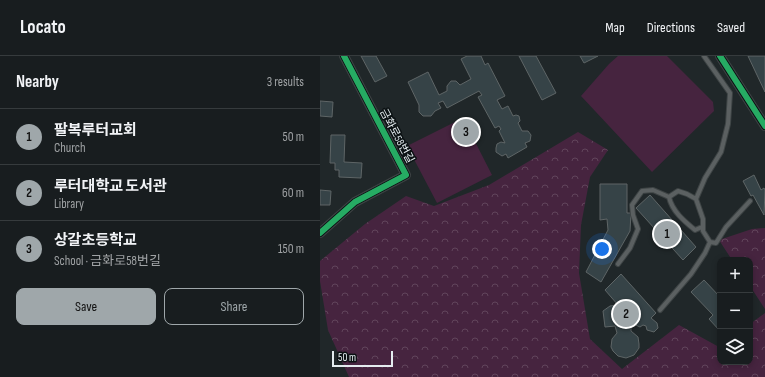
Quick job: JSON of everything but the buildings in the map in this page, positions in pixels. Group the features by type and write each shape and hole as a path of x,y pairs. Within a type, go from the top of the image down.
{"street":[{"name":"금화로58번길","path":"320,233 355,202 406,175 344,56"},
{"path":"720,56 765,126"}],"lane":[{"path":"696,199 705,178 721,152 728,124 730,93 704,56"},
{"path":"618,264 630,248 638,228 633,215 632,204 642,191 653,190 669,197"},
{"path":"669,197 678,191 688,194 696,199 703,219 703,231 710,242 716,243 726,227 750,201"},
{"path":"669,197 670,204 683,220 695,230 702,227"},
{"path":"660,310 692,274 710,242"}],"green space":[{"path":"618,56 667,56 713,102 714,111 652,172 581,96"},
{"path":"463,118 492,175 437,203 407,146"},
{"path":"578,132 608,150 590,177 581,225 579,273 590,339 622,369 679,325 717,346 717,365 753,365 753,322 765,313 765,377 349,377 328,330 320,281 320,261 365,224 406,196 434,206 489,185"},
{"path":"765,228 765,309 753,291 753,257 730,257 719,240 752,229"}],"cycle path":[{"path":"320,233 355,202 406,175 344,56"},
{"path":"720,56 765,126"}],"place":[{"name":"상갈초등학교","path":"466,132"},
{"name":"팔복루터교회","path":"667,234"},
{"name":"루터대학교 도서관","path":"626,314"}]}
